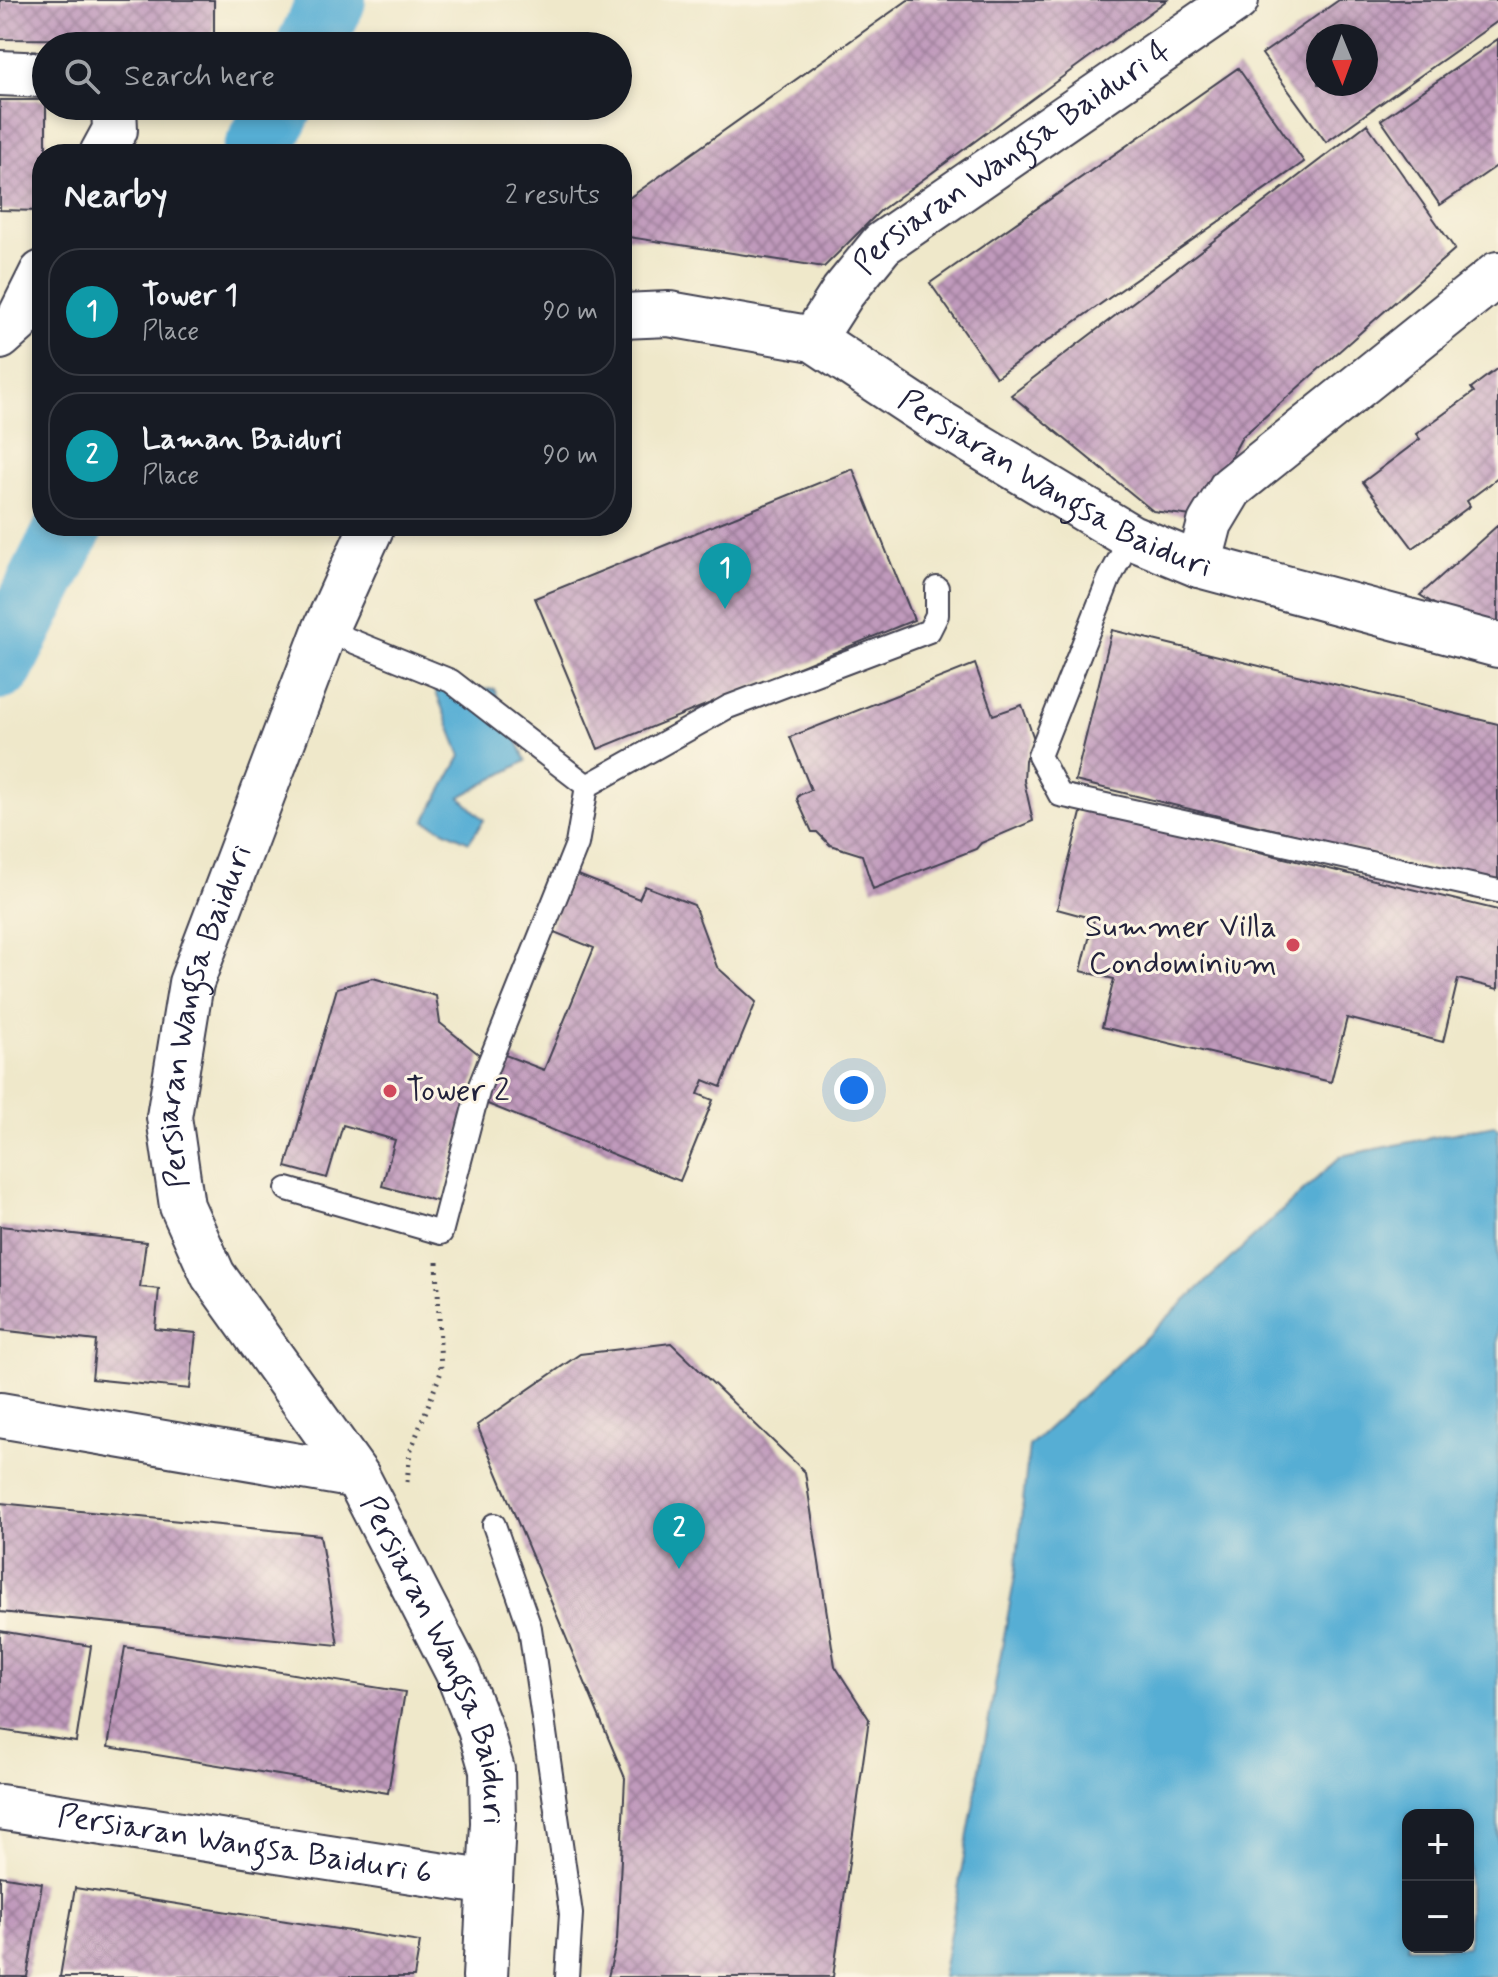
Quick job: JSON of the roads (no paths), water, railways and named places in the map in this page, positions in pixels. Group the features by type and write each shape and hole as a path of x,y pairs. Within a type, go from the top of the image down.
{"street":[{"name":"Persiaran Wangsa Baiduri 4","path":"813,339 843,292 882,244 1236,0"},
{"path":"0,73 32,74"},
{"path":"107,144 115,130 115,120"},
{"path":"1199,565 1210,523 1231,488 1498,274"},
{"path":"0,337 18,321 32,293"},
{"name":"Persiaran Wangsa Baiduri","path":"632,316 669,314 813,339 939,422 1131,537 1199,565 1498,645"},
{"name":"Persiaran Wangsa Baiduri","path":"367,536 325,630 191,983 169,1117 182,1206 213,1275 357,1476 457,1671 480,1729 492,1770 493,1823 485,1977"},
{"path":"0,1415 357,1476"},
{"name":"Persiaran Wangsa Baiduri 6","path":"0,1807 490,1883"}],"lane":[{"path":"1131,537 1109,579 1039,756 1060,795 1498,891"},
{"path":"587,786 728,707 929,631 937,615 937,588"},
{"path":"325,630 451,681 587,786"},
{"path":"287,1189 441,1233 479,1088 577,844 587,786"},
{"path":"494,1525 530,1628 571,1914 567,1977"}],"water":[{"path":"494,689 526,761 460,797 484,820 469,842 425,821 461,756 435,690"},
{"path":"1494,1125 1498,1129 1498,1977 942,1977 1015,1576 1029,1446 1341,1156"}],"waterway":[{"path":"317,32 332,0"},
{"path":"261,144 273,120"},
{"path":"0,666 65,536"}],"place":[{"name":"Tower 1","path":"725,609"},
{"name":"Summer Villa Condominium","path":"1293,945"},
{"name":"Tower 2","path":"390,1091"},
{"name":"Laman Baiduri","path":"679,1569"}]}
